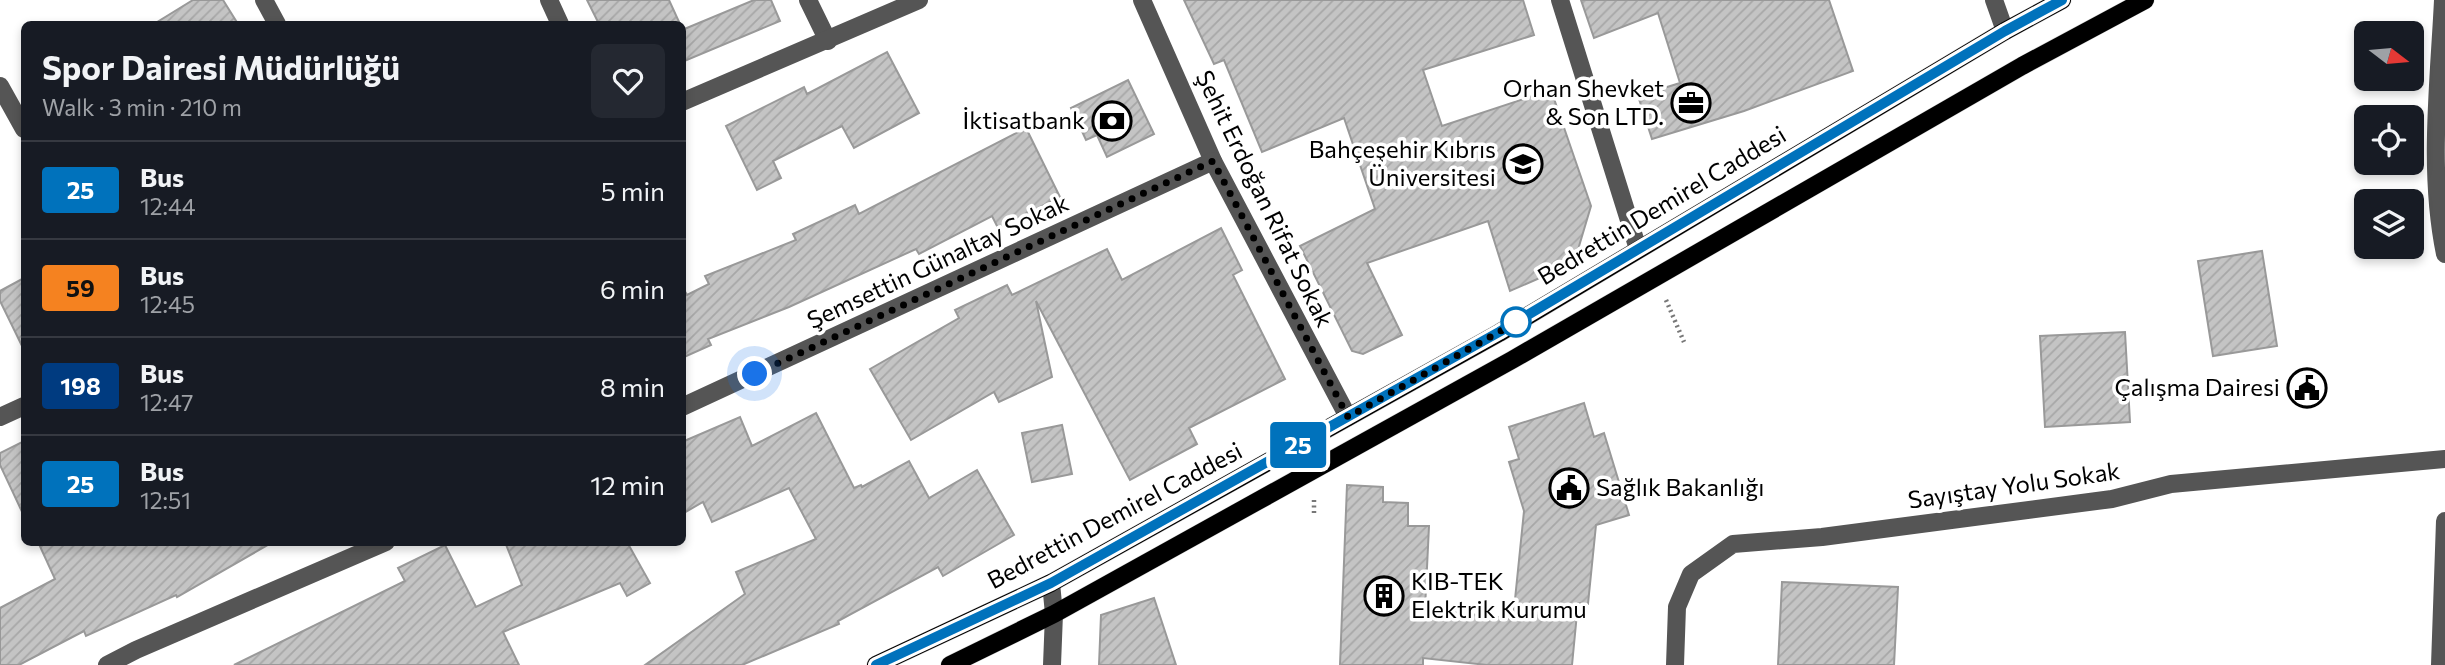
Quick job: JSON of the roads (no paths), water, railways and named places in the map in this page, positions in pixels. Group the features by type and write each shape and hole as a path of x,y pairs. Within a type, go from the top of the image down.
{"main road":[{"name":"Bedrettin Demirel Caddesi","path":"876,665 1051,583 1348,417 1499,332 2005,31 2062,0"},
{"path":"950,665 1054,614 1512,359 2022,66 2144,0"}],"street":[{"path":"264,0 275,21"},
{"path":"549,0 559,21"},
{"path":"808,0 828,41"},
{"path":"686,100 919,0"},
{"name":"Şehit Erdoğan Rifat Sokak","path":"1142,0 1213,161 1348,417"},
{"path":"1560,0 1638,249"},
{"path":"1994,0 2005,31"},
{"path":"2443,0 2436,153 2445,254"},
{"path":"0,86 21,124"},
{"name":"Şemsettin Günaltay Sokak","path":"686,405 1213,161"},
{"path":"0,417 21,407"},
{"name":"Sayıştay Yolu Sokak","path":"1675,665 1677,607 1691,574 1733,544 1822,537 2100,501 2171,484 2445,459"},
{"path":"2440,665 2445,521"},
{"path":"107,665 377,546"},
{"path":"1051,583 1054,614 1052,665"}],"place":[{"name":"Orhan Shevket & Son LTD.","path":"1691,103"},
{"name":"İktisatbank","path":"1112,121"},
{"name":"Bahçeşehir Kıbrıs Üniversitesi","path":"1523,164"},
{"name":"Çalışma Dairesi","path":"2307,388"},
{"name":"Sağlık Bakanlığı","path":"1569,488"},
{"name":"KIB-TEK Elektrik Kurumu","path":"1384,596"}]}
